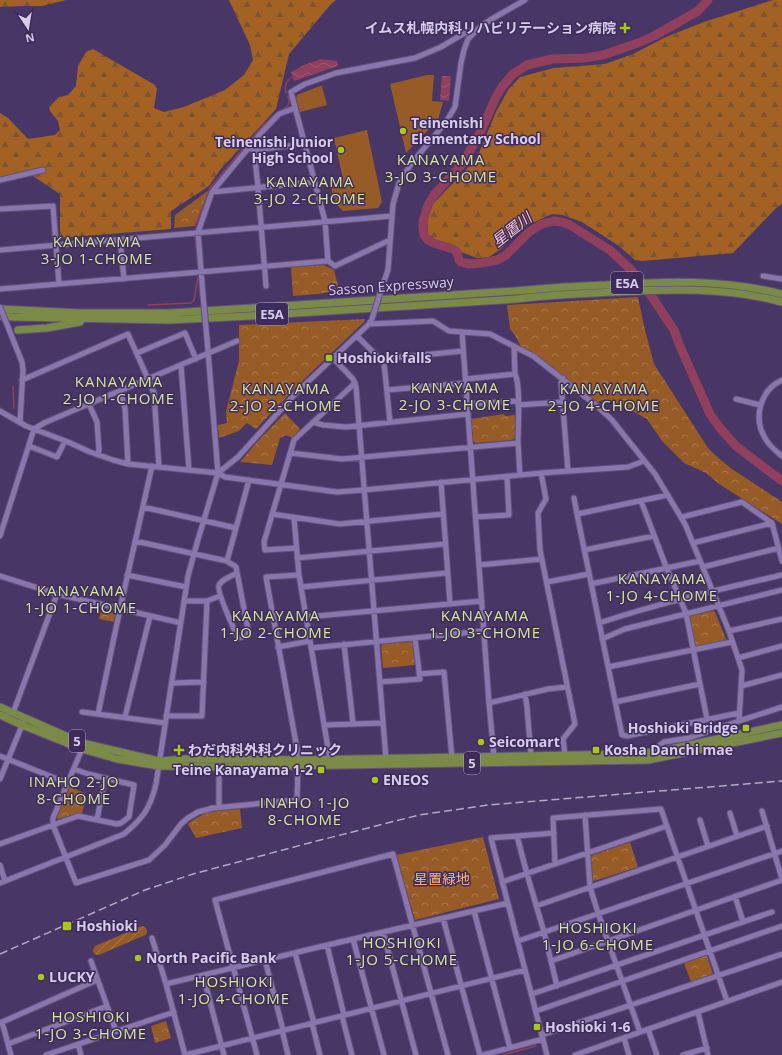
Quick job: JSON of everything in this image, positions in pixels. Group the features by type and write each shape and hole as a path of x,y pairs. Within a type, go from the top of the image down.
{"highway":[{"name":"Sasson Expressway","path":"0,308 81,313 170,313 515,291 538,288 656,282 716,283 749,287 782,294"},
{"name":"Sasson Expressway","path":"0,316 170,320 660,289 698,289 721,291 782,302"},
{"path":"18,330 46,328 98,319"},
{"name":"5","path":"0,707 82,743 159,764 186,759 298,763 631,761 782,725"},
{"name":"5","path":"0,715 82,749 117,759 159,764 219,767 330,760 630,754 658,755 782,733"}],"street":[{"path":"218,473 238,457 296,394 371,322 388,270 393,204 398,183 411,164 446,122 455,107 461,63 468,39 480,27 490,20 525,0"},
{"path":"328,261 324,221 291,92 305,84 336,73 415,58 441,48 468,31 475,32"},
{"path":"0,865 3,882 124,834 136,824 146,812 154,796 186,587 194,553 218,473 198,232 212,192 260,134 279,114 295,108"},
{"path":"248,148 254,150 304,144"},
{"path":"254,150 266,286"},
{"path":"0,180 43,170"},
{"path":"212,192 314,182"},
{"path":"0,210 53,206 59,284"},
{"path":"0,250 392,216"},
{"path":"120,239 124,279"},
{"path":"0,289 328,261 335,266 390,240"},
{"path":"763,276 782,279"},
{"path":"0,308 22,362 23,370 20,422"},
{"path":"371,322 433,321 449,331 490,334 533,356 563,378 607,415 655,474 682,517 729,631 742,670 739,721"},
{"path":"462,332 494,757"},
{"path":"22,380 128,334 154,393 158,467"},
{"path":"137,353 185,334 196,359"},
{"path":"357,336 384,363 390,422"},
{"path":"0,536 34,429 44,423 196,359 237,340"},
{"path":"514,346 514,374 517,378 520,475"},
{"path":"381,359 463,350"},
{"path":"333,358 353,379 355,384 375,611 386,759"},
{"path":"181,365 189,470"},
{"path":"387,390 514,374"},
{"path":"563,378 561,383 568,471"},
{"path":"782,380 770,388 761,402 759,409 760,424 764,437 782,456"},
{"path":"296,548 265,550 264,542 294,440 355,384"},
{"path":"120,391 125,408 128,464"},
{"path":"736,399 760,405"},
{"path":"468,404 563,402"},
{"path":"89,404 96,422 99,450 98,455"},
{"path":"0,411 34,429 98,455 128,464 218,473 225,477 337,492 541,473 628,467 644,461"},
{"path":"313,422 323,425 346,427 468,414"},
{"path":"29,446 57,457 65,441"},
{"path":"290,453 342,459 518,442"},
{"path":"98,714 127,575 152,466"},
{"path":"541,473 546,499 538,513 540,550 575,724 563,739 565,755"},
{"path":"476,517 509,515 507,476"},
{"path":"227,561 249,480"},
{"path":"441,482 450,603"},
{"path":"577,514 668,495"},
{"path":"574,498 622,735 627,736 739,713"},
{"path":"641,501 667,569 686,613 707,719"},
{"path":"682,517 742,502 772,523 782,561"},
{"path":"143,507 236,528"},
{"path":"272,514 340,524 443,514"},
{"path":"294,518 299,575 330,760"},
{"path":"693,543 772,523"},
{"path":"584,550 654,536"},
{"path":"135,541 194,553 227,561 233,564 236,567 249,635 238,638 218,588 222,582 237,573"},
{"path":"297,558 445,544"},
{"path":"703,567 779,548"},
{"path":"479,565 542,559"},
{"path":"591,584 700,561"},
{"path":"301,587 447,573"},
{"path":"547,582 589,574"},
{"path":"127,575 186,587"},
{"path":"82,749 53,818 53,825 76,883 149,860 166,846 181,824 198,812 219,808 297,800 298,763 266,577 299,575"},
{"path":"599,622 713,591 782,575"},
{"path":"0,576 57,594 181,624"},
{"path":"602,639 625,629 782,590"},
{"path":"13,713 57,594"},
{"path":"184,601 207,601 220,596"},
{"path":"306,617 482,600"},
{"path":"166,716 202,716 207,601"},
{"path":"125,717 150,616"},
{"path":"729,631 782,619"},
{"path":"311,648 484,631"},
{"path":"380,682 420,679 415,638"},
{"path":"278,647 310,641"},
{"path":"608,667 732,642"},
{"path":"344,644 353,724"},
{"path":"738,658 782,646"},
{"path":"419,674 444,672 452,758"},
{"path":"741,686 782,675"},
{"path":"172,682 204,682"},
{"path":"615,702 700,684"},
{"path":"489,703 548,689 568,687"},
{"path":"525,694 531,756"},
{"path":"658,755 659,746 664,742 689,738 782,707"},
{"path":"82,712 165,723"},
{"path":"0,777 25,718"},
{"path":"324,725 383,723"},
{"path":"0,756 67,783"},
{"path":"219,767 219,808"},
{"path":"0,844 78,816 117,824 129,817 134,785 74,769"},
{"path":"97,820 105,778"},
{"path":"555,864 553,818 662,809 686,883 728,1001"},
{"path":"551,961 607,940 782,880 762,811"},
{"path":"730,813 737,836"},
{"path":"585,815 590,887 607,940 640,1032"},
{"path":"700,820 708,846"},
{"path":"502,882 667,826"},
{"path":"536,906 767,826"},
{"path":"547,1055 491,838 554,833"},
{"path":"517,836 544,932 557,986"},
{"path":"518,941 782,851"},
{"path":"256,1055 215,900 393,854 448,1055"},
{"path":"735,896 743,922"},
{"path":"166,984 508,903"},
{"path":"474,911 510,1048"},
{"path":"532,994 772,912"},
{"path":"443,918 480,1055"},
{"path":"536,1011 782,926"},
{"path":"383,932 416,1055"},
{"path":"152,938 185,1055 525,970"},
{"path":"353,939 384,1055"},
{"path":"327,945 352,1055"},
{"path":"295,953 320,1055"},
{"path":"483,1055 543,1037 782,954"},
{"path":"265,960 288,1055"},
{"path":"91,961 116,1031"},
{"path":"203,975 224,1055"},
{"path":"11,1055 1,1022 97,980"},
{"path":"575,1055 782,982"},
{"path":"8,1044 107,1006"},
{"path":"46,1055 174,1012"},
{"path":"698,1012 708,1055"},
{"path":"648,1029 657,1055"},
{"path":"624,1038 629,1055"},
{"path":"78,1044 81,1055"},
{"path":"684,1055 707,1048"}],"green space":[{"path":"0,0 66,0 42,6 0,7"},
{"path":"229,0 336,0 289,54 276,109 220,170 209,186 171,211 171,229 60,238 60,194 27,172 0,177 0,113 8,118 28,139 55,135 60,130 58,121 50,111 49,107 59,97 68,95 76,86 78,66 86,52 93,49 155,85 157,89 154,108 164,112 184,107 225,90 244,75 253,60 250,45"},
{"path":"773,0 782,0 782,204 776,208 733,253 642,261 635,260 619,246 582,222 562,215 552,214 519,229 502,248 489,257 477,258 461,252 452,244 439,242 428,234 427,218 433,204 477,158 496,112 508,90 520,77 554,68 605,64 633,54 666,37 704,22"},
{"path":"427,75 434,75 432,101 443,102 438,120 406,153 390,84"},
{"path":"322,86 327,105 300,112 296,98 297,95"},
{"path":"367,130 382,202 378,208 343,211 334,202 336,199 333,196 330,182 343,179 334,138"},
{"path":"209,190 195,226 174,228 175,215"},
{"path":"324,265 334,270 339,290 318,294 293,296 291,267"},
{"path":"638,297 654,364 708,448 732,469 782,502 782,524 719,484 706,473 684,463 662,441 647,419 625,407 605,399 596,403 569,380 536,356 522,349 510,329 507,305"},
{"path":"365,319 364,322 294,389 256,429 247,423 239,431 219,438 218,425 227,423 226,411 239,361 239,325"},
{"path":"285,413 300,429 293,438 286,435 280,438 272,465 240,462 257,442"},
{"path":"504,414 505,416 515,415 515,438 512,440 476,443 473,441 471,419"},
{"path":"101,611 114,613 114,622 99,619"},
{"path":"713,611 715,612 726,639 725,641 696,647 690,616"},
{"path":"412,642 415,665 383,668 381,646 383,644"},
{"path":"70,787 85,793 83,801 85,802 82,813 59,819 57,816"},
{"path":"240,809 242,828 196,838 188,824 206,813 219,810"},
{"name":"星置緑地","path":"483,837 499,899 415,920 396,855"},
{"path":"630,842 638,867 594,881 592,880 590,857"},
{"path":"142,926 147,930 145,935 99,955 96,955 93,952 95,946"},
{"path":"706,955 713,974 691,982 684,963"},
{"path":"166,1021 171,1038 155,1043 151,1026"}],"water":[{"path":"321,59 337,61 338,66 294,81 291,72 304,65"},
{"path":"442,76 451,76 449,101 440,100"}],"waterway":[{"name":"星置川","path":"708,0 698,11 654,36 638,43 603,55 585,58 552,59 527,65 513,74 496,97 481,131 463,163 434,195 428,205 423,221 424,235 433,243 453,249 457,252 461,262 470,264 482,263 497,260 506,255 529,232 542,224 554,221 570,225 611,251 630,269 646,288 674,330 710,414 720,428 736,446 782,481"},
{"path":"286,93 286,84 292,77"},
{"path":"280,112 289,104 288,96"},
{"path":"195,226 210,188 263,125 273,116"},
{"path":"195,237 198,266"},
{"path":"148,305 191,303 194,300 198,277"},
{"path":"13,386 14,408"},
{"path":"503,1055 536,1046"}],"railway":[{"path":"0,954 145,890 193,874 419,815 488,805 782,781"}],"place":[{"name":"イムス札幌内科リハビリテーション病院","path":"625,28"},
{"name":"Teinenishi Elementary School","path":"403,131"},
{"name":"Teinenishi Junior High School","path":"341,150"},
{"name":"Hoshioki falls","path":"329,358"},
{"name":"Hoshioki Bridge","path":"746,728"},
{"name":"Seicomart","path":"481,742"},
{"name":"わだ内科外科クリニック","path":"179,750"},
{"name":"Kosha Danchi mae","path":"596,750"},
{"name":"Teine Kanayama 1-2","path":"321,770"},
{"name":"ENEOS","path":"375,780"},
{"name":"Hoshioki","path":"67,926"},
{"name":"North Pacific Bank","path":"138,958"},
{"name":"LUCKY","path":"41,977"},
{"name":"Hoshioki 1-6","path":"537,1027"}],"district":[{"name":"KANAYAMA 3-JO 3-CHOME","path":"441,168"},
{"name":"KANAYAMA 3-JO 2-CHOME","path":"310,190"},
{"name":"KANAYAMA 3-JO 1-CHOME","path":"97,250"},
{"name":"KANAYAMA 2-JO 1-CHOME","path":"119,390"},
{"name":"KANAYAMA 2-JO 3-CHOME","path":"455,396"},
{"name":"KANAYAMA 2-JO 2-CHOME","path":"286,398"},
{"name":"KANAYAMA 2-JO 4-CHOME","path":"604,398"},
{"name":"KANAYAMA 1-JO 4-CHOME","path":"662,588"},
{"name":"KANAYAMA 1-JO 1-CHOME","path":"81,600"},
{"name":"KANAYAMA 1-JO 2-CHOME","path":"276,624"},
{"name":"KANAYAMA 1-JO 3-CHOME","path":"485,624"},
{"name":"INAHO 2-JO 8-CHOME","path":"74,790"},
{"name":"INAHO 1-JO 8-CHOME","path":"305,812"},
{"name":"HOSHIOKI 1-JO 6-CHOME","path":"598,936"},
{"name":"HOSHIOKI 1-JO 5-CHOME","path":"402,952"},
{"name":"HOSHIOKI 1-JO 4-CHOME","path":"234,990"},
{"name":"HOSHIOKI 1-JO 3-CHOME","path":"91,1026"}]}
